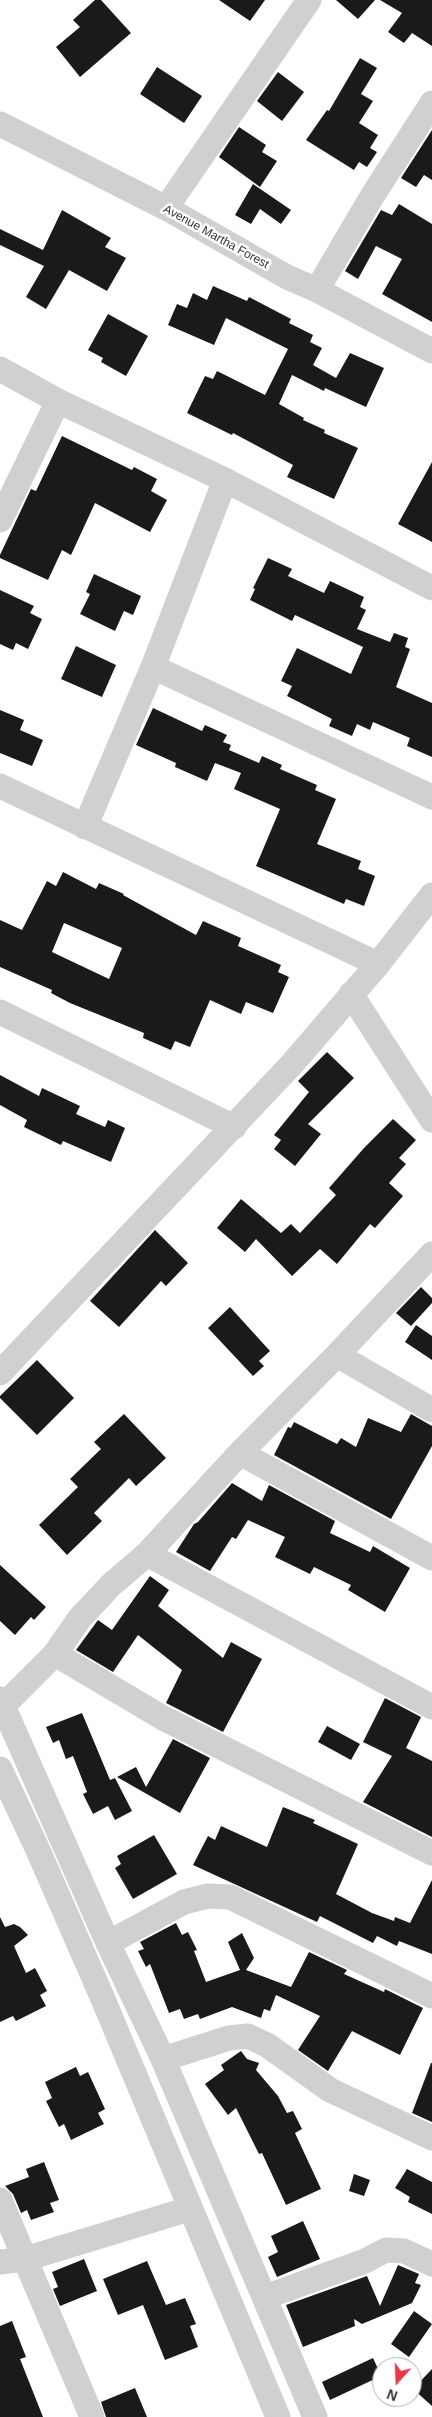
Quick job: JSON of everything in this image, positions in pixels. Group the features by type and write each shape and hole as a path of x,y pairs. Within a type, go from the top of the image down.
{"street":[{"path":"166,208 309,0"},
{"path":"317,290 370,198 432,103"},
{"name":"Avenue Martha Forest","path":"0,124 166,208 287,277 317,290 432,351"},
{"path":"0,369 58,402 225,480 432,588"},
{"path":"0,520 58,402"},
{"path":"85,826 153,667 225,480"},
{"path":"153,667 432,797"},
{"path":"0,786 378,964"},
{"path":"0,1373 234,1127 378,964 432,895"},
{"path":"351,994 432,1120"},
{"path":"0,1012 234,1127"},
{"path":"315,2417 163,2059 108,1943 2,1702 55,1654 80,1618 146,1554 240,1453 337,1356 432,1254"},
{"path":"337,1356 432,1410"},
{"path":"240,1453 432,1558"},
{"path":"146,1554 432,1707"},
{"path":"55,1654 163,1718 432,1853"},
{"path":"0,1769 99,1990 189,2209 278,2417"},
{"path":"108,1943 184,1902 208,1896 230,1897 432,1996"},
{"path":"163,2059 229,2038 248,2036 267,2045 330,2090 432,2138"},
{"path":"0,2200 92,2417"},
{"path":"0,2262 25,2259 189,2209"},
{"path":"265,2297 365,2261 386,2250 404,2251 432,2264"}],"building":[{"path":"95,0 101,0 131,33 80,77 56,47 80,27 73,20"},
{"path":"219,0 265,0 250,21"},
{"path":"336,0 375,0 358,19"},
{"path":"380,0 432,0 432,46 412,33 404,43 388,32 402,13"},
{"path":"360,58 377,68 361,94 373,101 359,123 378,135 370,148 377,152 367,167 359,162 354,170 306,140 327,110 329,111"},
{"path":"157,67 202,96 184,123 140,94"},
{"path":"278,72 304,92 282,121 257,101"},
{"path":"239,127 266,145 262,152 277,161 260,187 219,157"},
{"path":"432,130 432,180 424,175 416,187 401,178"},
{"path":"253,184 291,210 281,224 260,209 251,224 235,215"},
{"path":"399,204 432,224 432,322 382,294 402,259 376,246 358,279 345,271 381,210 392,215"},
{"path":"62,210 111,238 105,247 126,258 107,291 69,270 46,309 26,297 44,266 0,245 0,229 43,250"},
{"path":"213,286 247,301 249,297 291,319 289,323 313,335 310,342 322,348 313,365 336,378 350,353 384,368 366,407 325,388 324,391 292,375 279,404 304,418 303,420 325,430 324,433 358,448 334,499 287,477 293,465 233,433 232,435 187,413 205,376 213,379 217,371 265,395 288,349 226,318 214,345 168,325 177,304 187,308 193,293 207,300"},
{"path":"108,314 148,336 126,376 101,362 103,358 88,350"},
{"path":"62,436 132,470 134,467 157,479 151,491 167,500 150,532 95,503 71,555 62,550 48,580 0,558 0,555 31,489 36,491"},
{"path":"432,462 432,542 398,524"},
{"path":"268,558 292,569 288,576 324,593 330,581 364,597 360,607 366,610 357,629 390,642 394,633 408,638 405,647 410,649 396,687 432,703 432,757 407,746 410,738 373,722 370,730 357,724 352,736 329,726 332,719 287,696 292,686 281,681 297,648 351,674 363,647 295,615 292,621 250,600 255,589 253,588"},
{"path":"94,574 141,596 133,615 124,611 115,631 80,614 90,594 86,592"},
{"path":"0,590 34,606 30,613 42,619 28,649 16,643 13,650 0,644"},
{"path":"76,646 116,665 102,697 61,679"},
{"path":"153,708 202,731 205,725 227,735 223,742 231,745 229,750 259,763 262,756 282,765 280,769 317,785 315,790 336,799 317,844 361,861 358,869 375,876 364,906 346,899 344,904 256,866 280,809 234,789 241,773 215,763 207,781 175,767 176,763 136,745"},
{"path":"0,710 24,720 20,730 43,740 32,766 0,753"},
{"path":"63,872 96,889 99,883 124,894 196,935 203,921 241,938 238,946 281,965 278,972 289,977 273,1013 246,1002 241,1014 210,1000 190,1047 175,1041 171,1050 143,1038 144,1033 70,1003 51,993 52,990 0,967 0,920 22,930 47,881 56,886","holes":["64,923 122,948 109,979 52,952"]},
{"path":"327,1052 354,1078 308,1124 321,1134 295,1166 274,1149 281,1140 274,1135 309,1092 298,1081"},
{"path":"0,1075 39,1096 42,1088 80,1106 76,1114 105,1127 108,1120 125,1128 111,1162 63,1141 61,1145 24,1127 27,1120 0,1105"},
{"path":"393,1119 416,1140 399,1158 406,1164 389,1183 403,1196 375,1228 370,1224 337,1264 320,1249 292,1276 256,1239 245,1252 217,1228 241,1199 281,1233 291,1224 300,1233 336,1195 329,1188 364,1148"},
{"path":"155,1230 188,1263 166,1286 161,1281 119,1327 90,1301"},
{"path":"421,1287 432,1298 432,1303 411,1326 396,1313"},
{"path":"230,1307 270,1351 259,1361 264,1366 253,1376 208,1328"},
{"path":"416,1325 432,1336 432,1360 405,1342"},
{"path":"37,1360 74,1398 37,1435 0,1396"},
{"path":"124,1414 166,1458 136,1486 129,1478 94,1513 102,1521 67,1555 39,1525 78,1487 70,1479 101,1449 94,1442"},
{"path":"411,1414 432,1426 432,1446 391,1519 274,1455 288,1427 291,1428 294,1422 337,1444 341,1438 356,1447 368,1418 401,1432"},
{"path":"232,1483 262,1501 269,1485 335,1521 330,1533 370,1552 373,1546 410,1568 385,1612 348,1590 351,1585 314,1567 310,1574 275,1557 285,1537 248,1520 236,1539 232,1537 210,1571 176,1552 194,1524 198,1522"},
{"path":"0,1565 46,1607 34,1620 31,1617 15,1635 0,1621"},
{"path":"150,1576 169,1590 158,1606 223,1658 231,1642 262,1659 223,1732 166,1703 182,1670 138,1635 113,1672 76,1650 98,1620 112,1630"},
{"path":"385,1698 421,1717 406,1748 432,1761 432,1837 363,1802 392,1756 363,1742"},
{"path":"82,1713 110,1780 115,1778 132,1811 115,1820 108,1806 93,1814 83,1794 87,1792 73,1756 66,1759 59,1740 53,1743 46,1727"},
{"path":"327,1726 360,1744 351,1760 318,1742"},
{"path":"173,1739 210,1758 180,1813 117,1777 136,1767 146,1787"},
{"path":"283,1807 315,1820 313,1823 358,1844 336,1894 372,1913 394,1921 395,1917 410,1923 432,1880 432,1954 399,1941 397,1946 377,1936 373,1943 320,1916 317,1922 193,1865 208,1836 215,1840 221,1826 267,1847"},
{"path":"154,1835 177,1874 133,1899 115,1868 121,1864 117,1856"},
{"path":"0,1917 5,1927 14,1924 28,1935 14,1946 26,1973 35,1968 47,1991 40,1995 46,2006 16,2021 13,2016 0,2022"},
{"path":"176,1923 182,1935 188,1932 197,1950 194,1951 206,1982 240,1970 228,1942 242,1933 254,1958 246,1970 291,1987 309,1952 347,1970 344,1974 384,1992 385,1989 423,2008 400,2055 352,2031 328,2071 298,2050 320,2016 276,1995 270,2011 264,2009 261,2018 232,2007 200,2019 198,2014 184,2019 180,2009 169,2013 150,1964 146,1967 138,1951 144,1949 140,1942"},
{"path":"241,2051 247,2059 259,2063 256,2070 278,2096 287,2113 293,2111 302,2129 295,2133 321,2189 286,2205 262,2153 259,2154 236,2108 228,2115 205,2084 224,2070 221,2065"},
{"path":"432,2063 432,2122 412,2113"},
{"path":"76,2067 80,2076 88,2072 105,2109 98,2113 104,2124 71,2140 64,2124 59,2127 46,2101 52,2098 45,2082"},
{"path":"44,2162 59,2200 50,2203 54,2212 31,2220 27,2210 21,2213 13,2194 5,2186 29,2177 26,2169"},
{"path":"407,2169 432,2182 432,2214 408,2202 410,2197 395,2188"},
{"path":"354,2174 370,2180 364,2196 349,2191"},
{"path":"303,2221 320,2259 277,2277 268,2257 278,2252 271,2236"},
{"path":"84,2259 97,2291 60,2306 53,2289 58,2287 52,2272"},
{"path":"147,2261 166,2305 185,2298 196,2324 190,2326 198,2347 165,2360 143,2305 118,2315 103,2279"},
{"path":"398,2265 419,2274 415,2283 421,2285 412,2303 362,2324 354,2319 355,2326 303,2347 286,2305 367,2276 380,2306"},
{"path":"414,2311 432,2324 409,2357 391,2344"},
{"path":"12,2321 26,2357 20,2359 43,2417 0,2417 0,2326"},
{"path":"372,2358 372,2380 330,2400 322,2382"},
{"path":"432,2369 432,2406 422,2397 422,2380"},
{"path":"135,2388 147,2417 106,2417 101,2402"}]}
